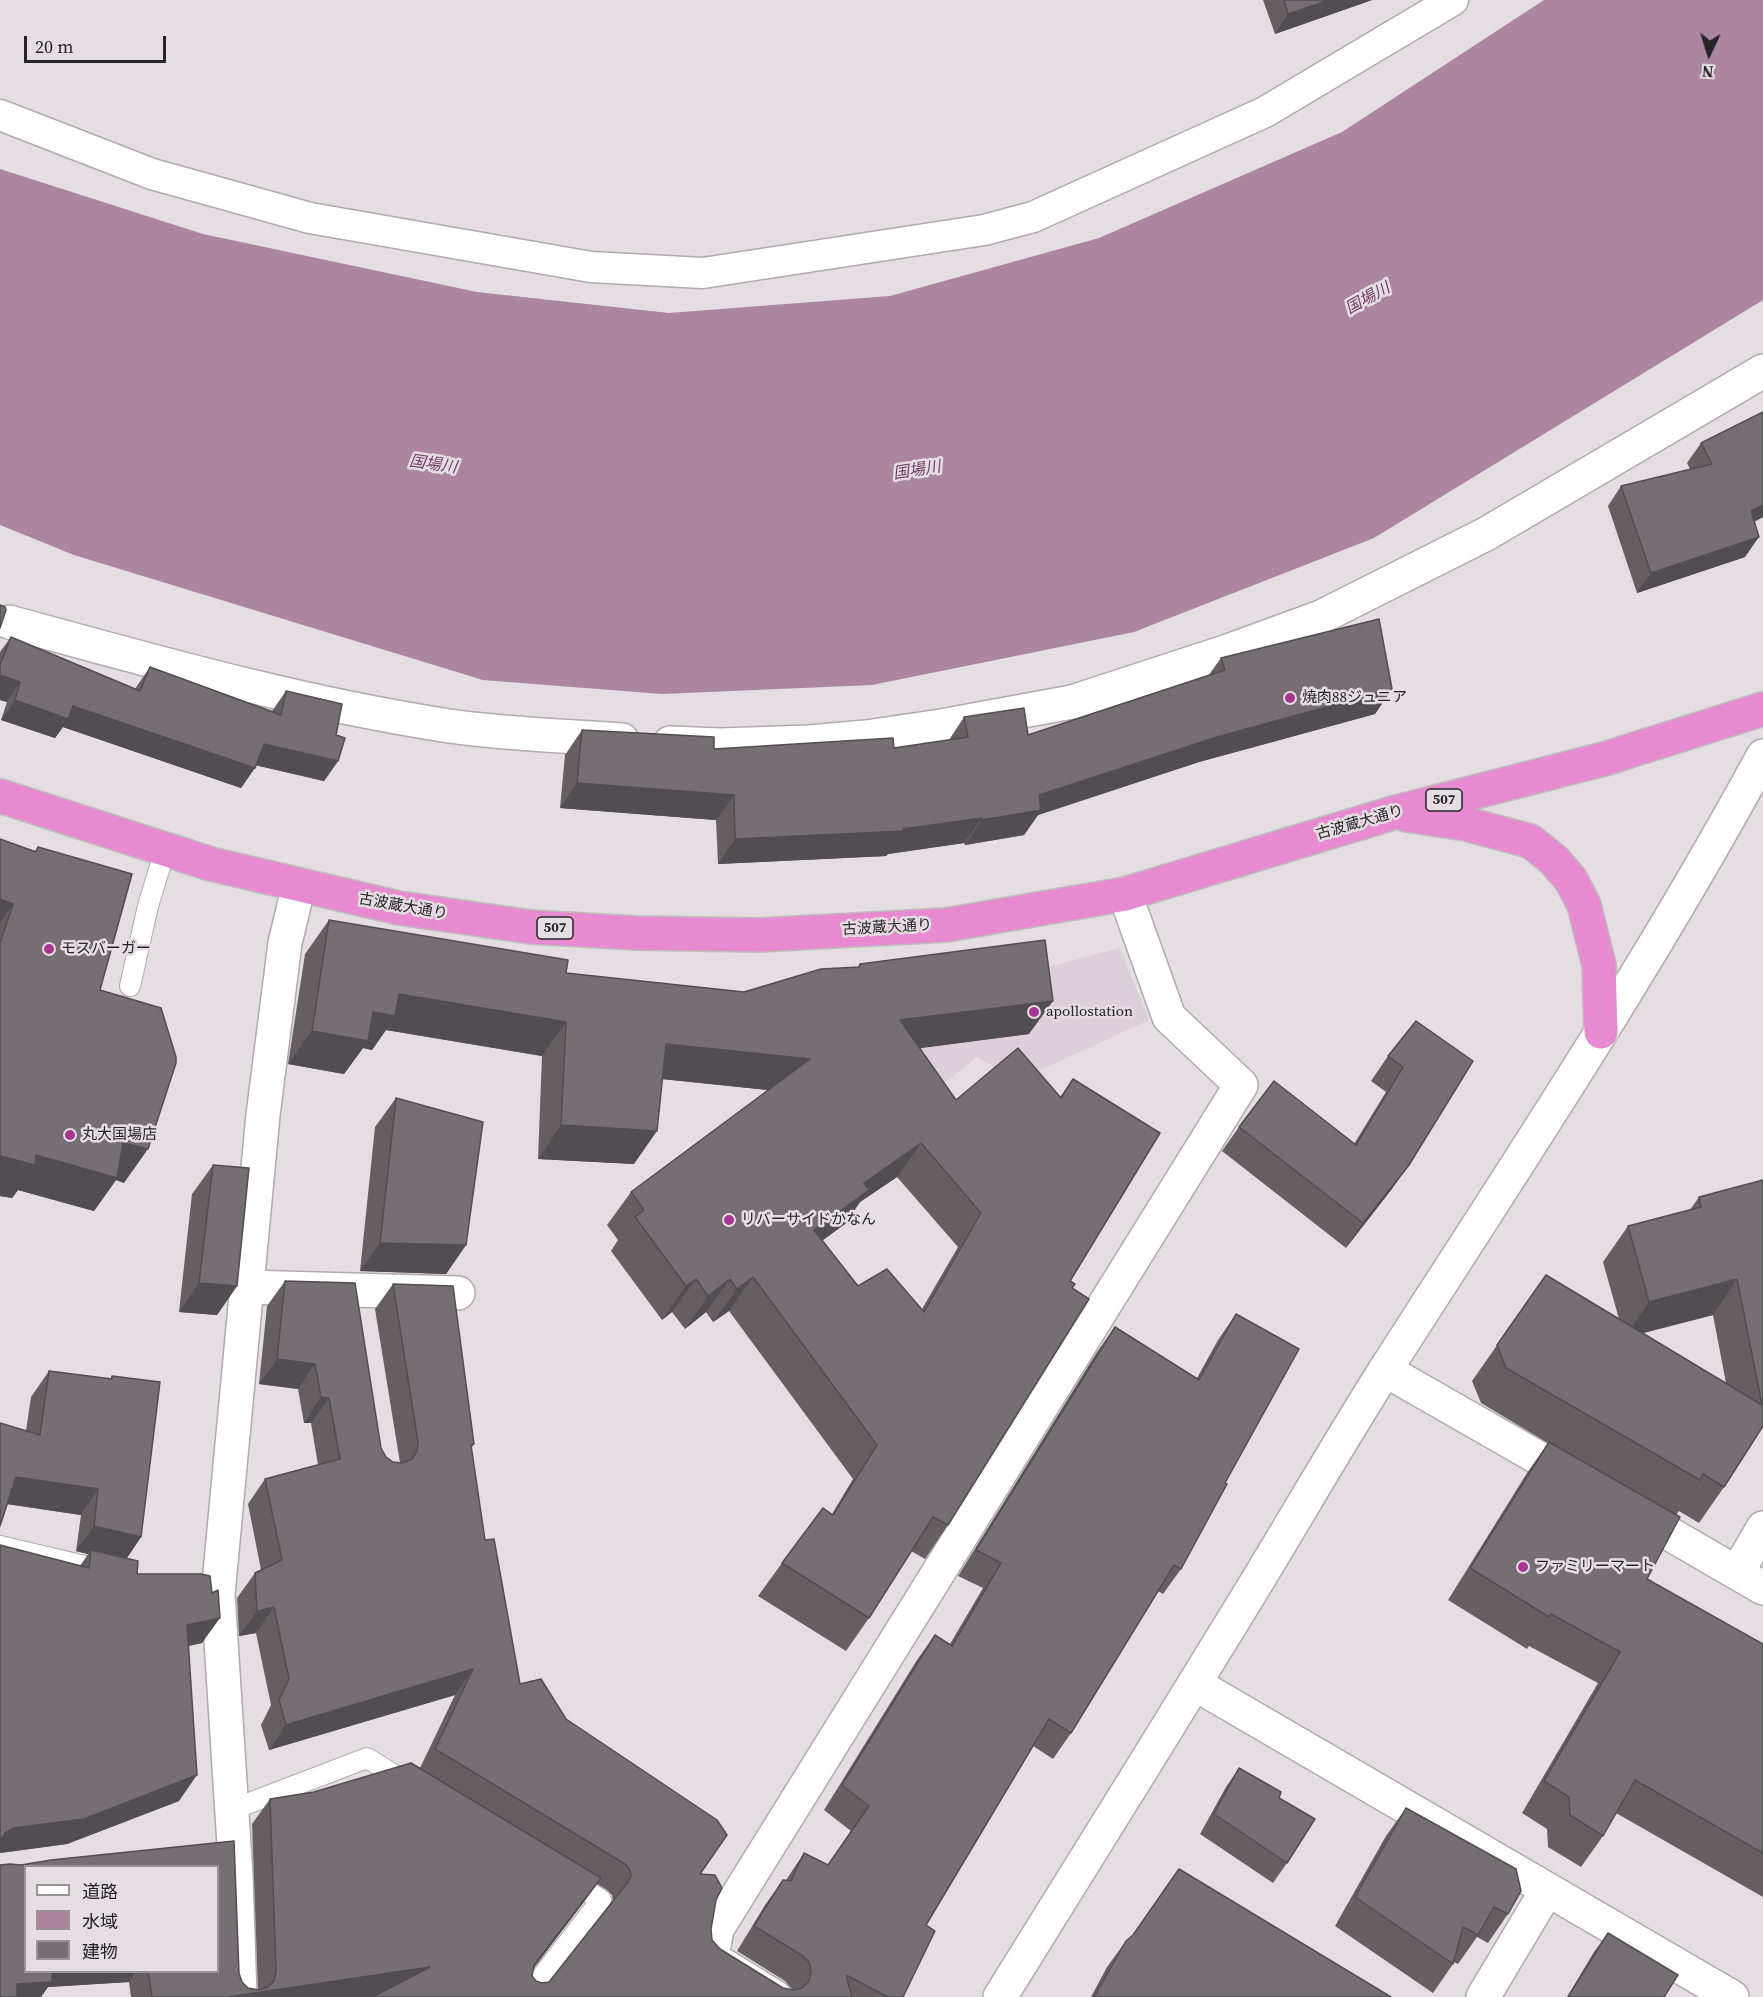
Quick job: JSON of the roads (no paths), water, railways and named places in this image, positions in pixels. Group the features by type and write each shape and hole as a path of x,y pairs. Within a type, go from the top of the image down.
{"highway":[{"name":"古波蔵大通り","path":"0,796 165,850 298,885 399,908 531,927 636,933 759,935 946,925 1125,894 1393,813 1604,759 1763,709"},
{"path":"1393,813 1466,824 1530,841 1554,860 1571,880 1584,905 1599,965 1601,1032"}],"street":[{"path":"0,115 152,174 310,218 591,267 703,273 984,230 1033,217 1265,112 1453,0"},
{"path":"9,622 219,680 356,710 451,726 558,736 720,745 809,742 866,737 1072,702 1228,651 1321,617 1486,534 1763,371"},
{"path":"1000,1997 1195,1684 1385,1370 1505,1186 1601,1032 1733,811 1763,756"},
{"path":"240,1997 234,1846 207,1592 247,1287 263,1115 285,943 298,885"},
{"path":"775,1997 712,1958 717,1929 1241,1085 1170,1017 1125,894"},
{"path":"247,1287 458,1293"},
{"path":"353,1290 359,1324"},
{"path":"1385,1370 1750,1580 1763,1528"},
{"path":"1195,1684 1731,1997"},
{"path":"200,1850 234,1846"},
{"path":"1483,1997 1547,1890"}],"lane":[{"path":"130,986 148,906 165,850"},
{"path":"0,1546 129,1576"},
{"path":"231,1810 367,1758 428,1795"},
{"path":"526,1997 601,1900 550,1869"}],"water":[{"name":"国場川","path":"1544,0 1763,0 1763,300 1374,538 1134,632 872,685 662,694 483,680 74,555 0,525 0,169 203,234 477,292 669,313 890,296 1099,238 1342,132"}],"place":[{"name":"焼肉88ジュニア","path":"1290,698"},
{"name":"モスバーガー","path":"49,949"},
{"name":"apollostation","path":"1034,1012"},
{"name":"丸大国場店","path":"70,1135"},
{"name":"リバーサイドかなん","path":"729,1220"},
{"name":"ファミリーマート","path":"1523,1567"}]}
